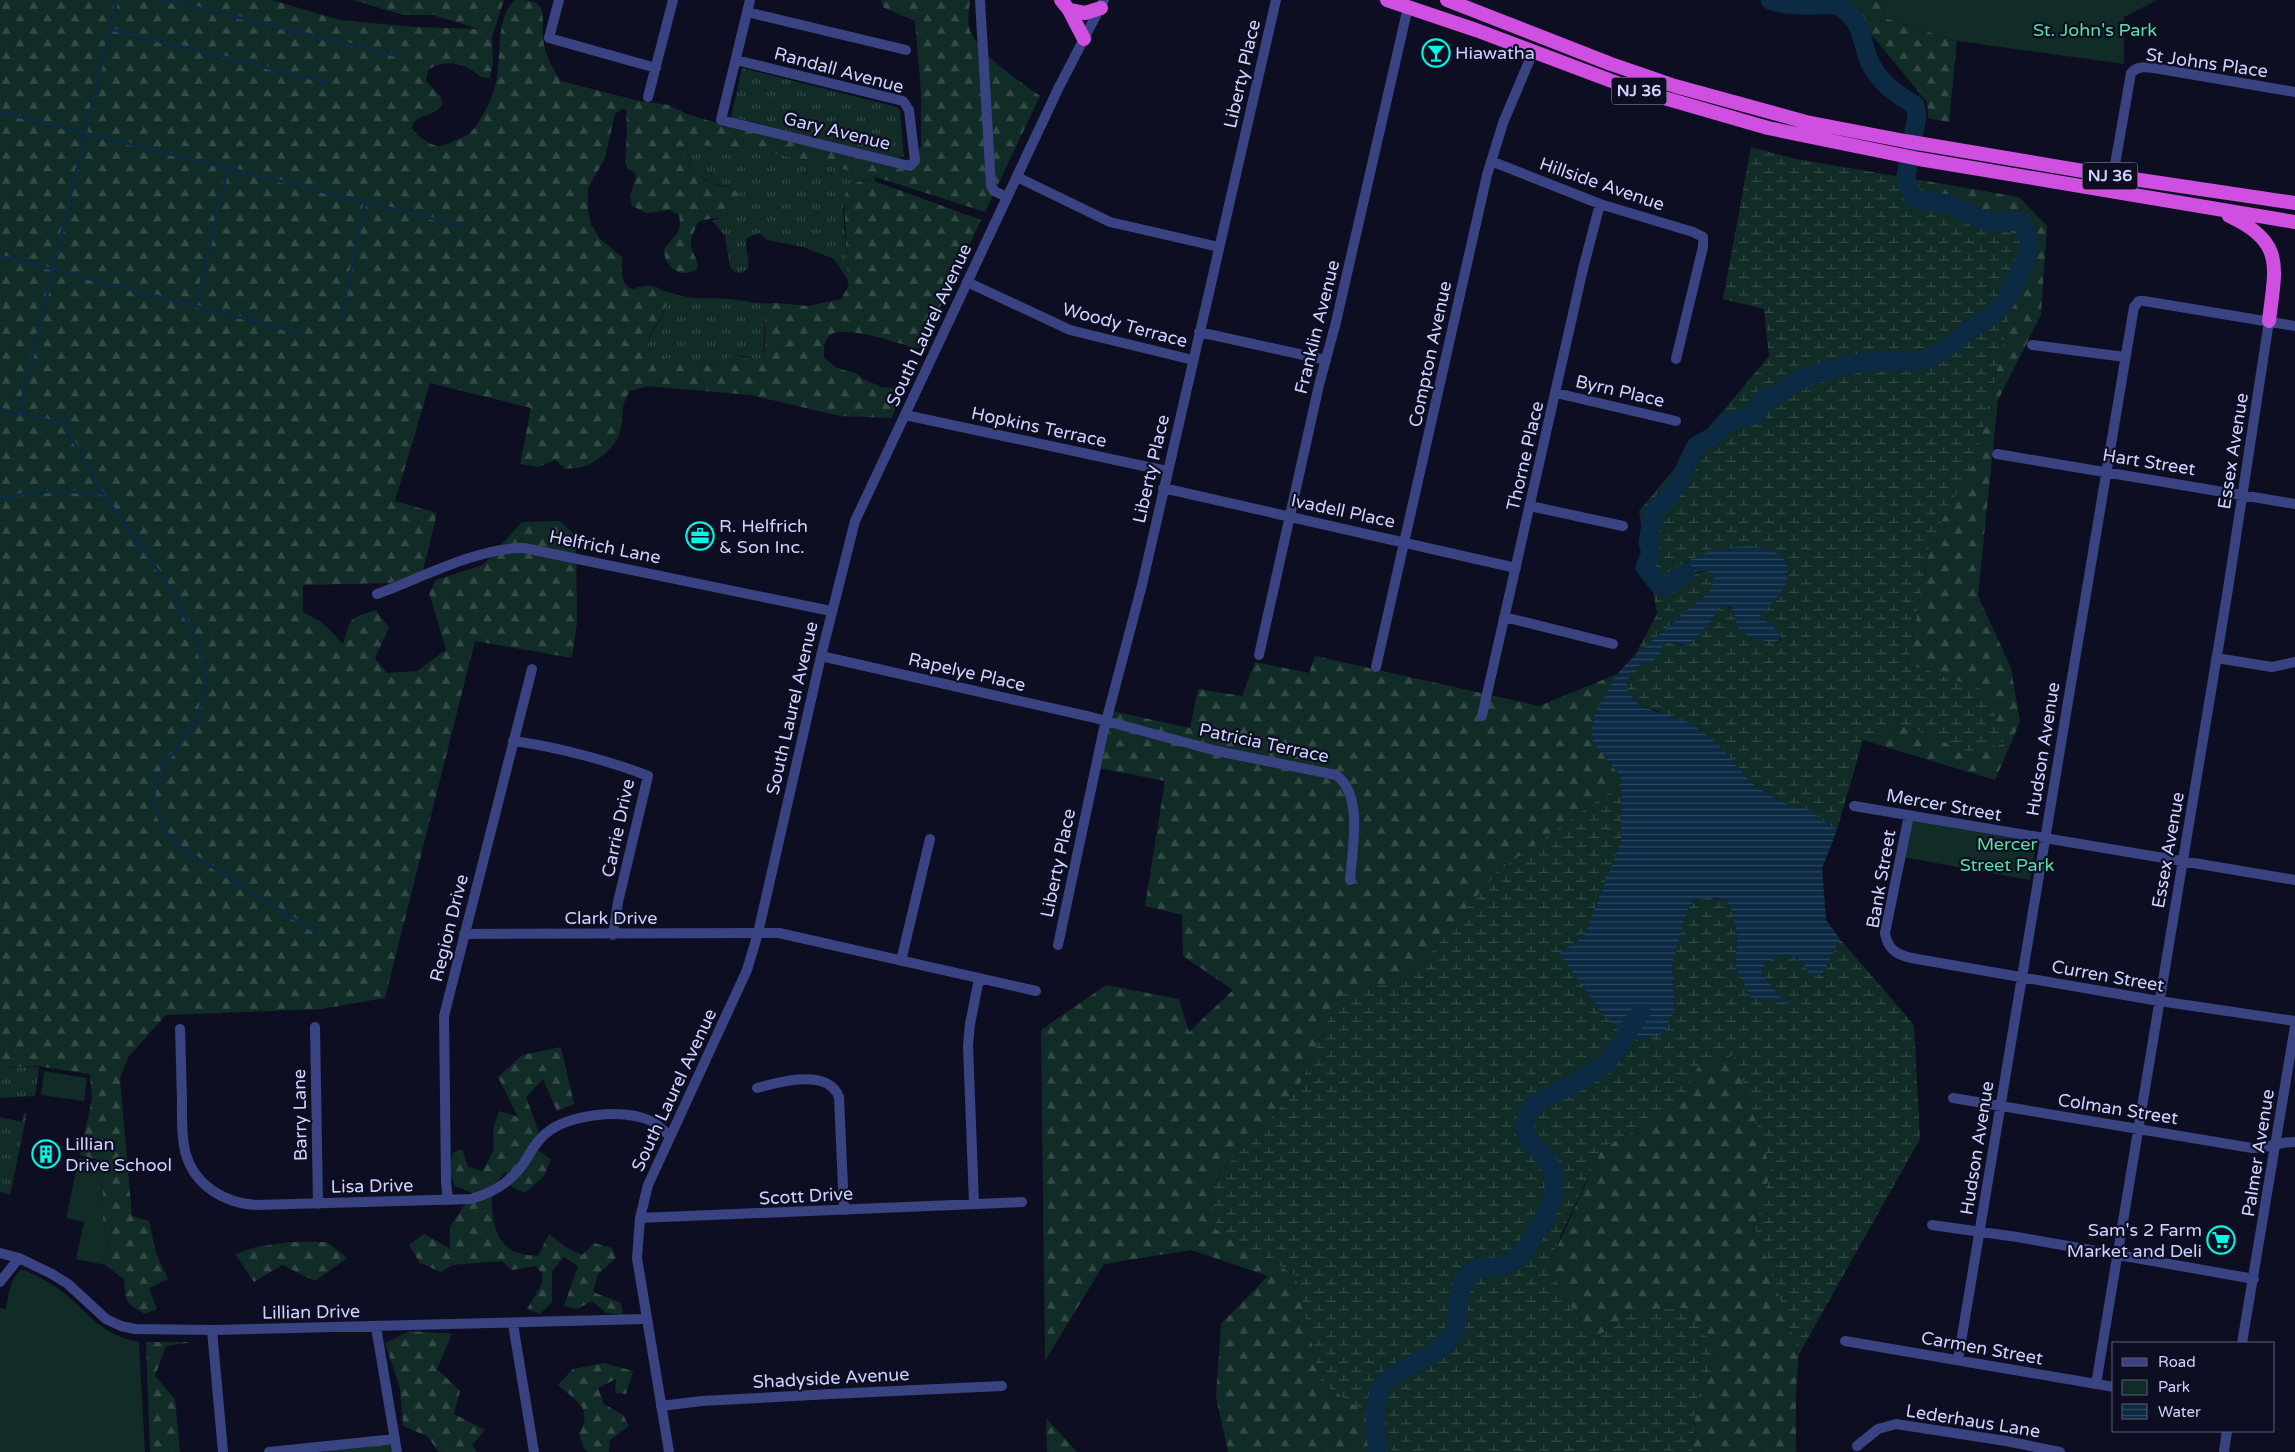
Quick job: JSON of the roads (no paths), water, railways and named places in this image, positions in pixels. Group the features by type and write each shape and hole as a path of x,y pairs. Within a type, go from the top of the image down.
{"highway":[{"name":"NJ 36","path":"1387,0 1633,89 1697,109 1819,140 1923,160 2295,222"},
{"name":"NJ 36","path":"1446,0 1611,64 1675,86 1806,122 1926,145 2113,176 2295,203"},
{"path":"1065,5 1085,13 1102,4"},
{"path":"1065,5 1084,39"},
{"path":"2210,207 2247,224 2260,234 2268,244 2274,260 2275,273 2268,321"}],"street":[{"path":"558,0 548,38 656,68"},
{"path":"648,97 673,0"},
{"path":"736,60 750,0"},
{"path":"980,0 991,185 994,191 1007,197"},
{"name":"Liberty Place","path":"1058,945 1107,721 1133,623 1276,0"},
{"name":"South Laurel Avenue","path":"669,1452 636,1258 640,1218 651,1176 739,990 758,933 831,611 855,521 1058,87 1102,4"},
{"name":"Franklin Avenue","path":"1259,655 1408,7"},
{"path":"747,12 906,50"},
{"name":"Compton Avenue","path":"1376,667 1491,161 1503,122 1533,52"},
{"name":"Gary Avenue","path":"736,60 721,120 910,166 915,161 911,133"},
{"name":"Randall Avenue","path":"736,60 903,101 909,110 911,133"},
{"name":"St Johns Place","path":"2113,176 2131,74 2136,68 2160,69 2295,92"},
{"name":"Hillside Avenue","path":"1491,161 1600,204 1693,232 1703,237 1703,247 1676,359"},
{"path":"1016,178 1110,222 1219,247"},
{"name":"Thorne Place","path":"1482,716 1583,269 1600,204"},
{"name":"Woody Terrace","path":"967,282 1070,330 1193,360"},
{"name":"Hudson Avenue","path":"1958,1360 2134,307 2140,301 2295,326"},
{"name":"Essex Avenue","path":"2096,1384 2243,495 2268,321"},
{"path":"1199,332 1326,360"},
{"path":"2032,345 2125,357"},
{"name":"Byrn Place","path":"1556,393 1676,421"},
{"name":"Hopkins Terrace","path":"905,415 1167,471"},
{"name":"Hart Street","path":"1997,454 2295,504"},
{"name":"Ivadell Place","path":"1163,488 1404,541 1516,568"},
{"path":"1530,506 1623,526"},
{"name":"Helfrich Lane","path":"377,594 465,560 504,550 524,548 831,611"},
{"path":"1504,617 1613,644"},
{"name":"Rapelye Place","path":"821,656 1107,721"},
{"path":"2216,658 2272,666 2295,662"},
{"name":"Region Drive","path":"448,1200 443,1026 464,934 532,669"},
{"name":"Patricia Terrace","path":"1107,721 1217,751 1336,775 1349,788 1353,802 1350,880"},
{"name":"Carrie Drive","path":"513,741 530,743 629,768 648,776 618,902 613,935"},
{"name":"Mercer Street","path":"1854,806 2295,880"},
{"name":"Bank Street","path":"1909,816 1886,941 1894,952 1916,959"},
{"path":"901,961 930,839"},
{"path":"758,933 779,933 1036,991"},
{"name":"Clark Drive","path":"464,934 613,935 758,933"},
{"name":"Curren Street","path":"1916,959 2159,1001 2295,1021"},
{"path":"974,1204 968,1045 979,979"},
{"name":"Barry Lane","path":"315,1026 318,1204"},
{"name":"Palmer Avenue","path":"2242,1342 2295,1026"},
{"name":"Lisa Drive","path":"180,1029 183,1138 188,1160 198,1178 216,1194 239,1203 256,1205 318,1204 471,1199 500,1187 520,1169 543,1136 556,1126 573,1119 599,1115 633,1117 652,1122 669,1135"},
{"path":"756,1088 789,1079 799,1079 827,1084 837,1092 839,1098 844,1210"},
{"name":"Colman Street","path":"1953,1098 2252,1148 2264,1148 2295,1142"},
{"name":"Scott Drive","path":"640,1218 1022,1202"},
{"path":"1932,1224 2117,1254 2254,1279"},
{"name":"Lillian Drive","path":"0,1253 34,1264 68,1284 100,1315 121,1326 142,1330 376,1327 646,1319"},
{"path":"0,1282 19,1258"},
{"path":"512,1324 534,1452"},
{"path":"376,1327 397,1452"},
{"path":"212,1330 223,1452"},
{"name":"Carmen Street","path":"1845,1341 2112,1387"},
{"name":"Shadyside Avenue","path":"661,1406 831,1394 1002,1386"},
{"name":"Lederhaus Lane","path":"1857,1446 1878,1429 1896,1424 2006,1441 2060,1452"},
{"path":"2224,1452 2227,1432"},
{"path":"269,1452 395,1439"}],"water":[{"path":"1747,546 1758,547 1777,554 1787,566 1788,574 1785,584 1777,598 1760,615 1761,619 1771,624 1776,630 1780,640 1759,639 1742,632 1730,607 1723,605 1717,609 1712,621 1687,646 1666,642 1654,660 1632,669 1627,682 1628,693 1640,706 1691,723 1715,742 1755,786 1782,802 1805,808 1837,830 1822,868 1826,920 1840,939 1824,971 1816,977 1810,975 1804,964 1792,957 1780,956 1773,958 1764,966 1761,972 1779,996 1790,1004 1766,998 1752,999 1735,967 1737,937 1733,914 1727,902 1717,898 1705,898 1694,901 1688,909 1672,964 1675,1008 1664,1033 1636,1041 1604,1016 1559,953 1584,937 1621,841 1621,777 1593,742 1592,727 1595,714 1617,674 1635,655 1710,591 1714,580 1713,575 1706,570 1696,572 1665,586 1693,558 1715,550"}],"waterway":[{"path":"19,413 117,0"},
{"path":"165,0 398,56"},
{"path":"1685,573 1665,586 1659,585 1645,567 1651,553 1648,542 1653,514 1677,485 1696,446 1714,436 1724,424 1757,414 1763,399 1776,396 1794,382 1831,369 1869,361 1917,362 1942,352 1970,329 2003,306 2026,259 2030,243 2021,221 1990,223 1947,204 1915,199 1906,183 1917,116 1915,105 1900,96 1880,78 1870,63 1861,33 1855,21 1838,5 1795,5 1770,0"},
{"path":"110,29 326,82"},
{"path":"0,112 458,225"},
{"path":"196,305 228,168"},
{"path":"340,324 365,203"},
{"path":"0,256 300,333"},
{"path":"0,409 64,424 103,494 153,563 177,600 196,640 206,680 199,714 182,742 165,763 155,786 153,803 163,829 180,847 323,937"},
{"path":"0,499 38,492 102,494"},
{"path":"1378,1452 1375,1430 1376,1408 1378,1398 1388,1380 1438,1350 1450,1338 1454,1331 1462,1285 1467,1277 1478,1268 1501,1266 1516,1259 1527,1246 1549,1207 1553,1196 1553,1173 1548,1162 1526,1136 1525,1125 1531,1110 1542,1099 1575,1083 1605,1064 1641,1013"}],"place":[{"name":"Hiawatha","path":"1436,53"},
{"name":"R. Helfrich & Son Inc.","path":"700,536"},
{"name":"Lillian Drive School","path":"46,1154"},
{"name":"Sam's 2 Farm Market and Deli","path":"2221,1240"}],"park label":[{"name":"St. John's Park","path":"2095,30"},
{"name":"Mercer Street Park","path":"2007,854"}]}
